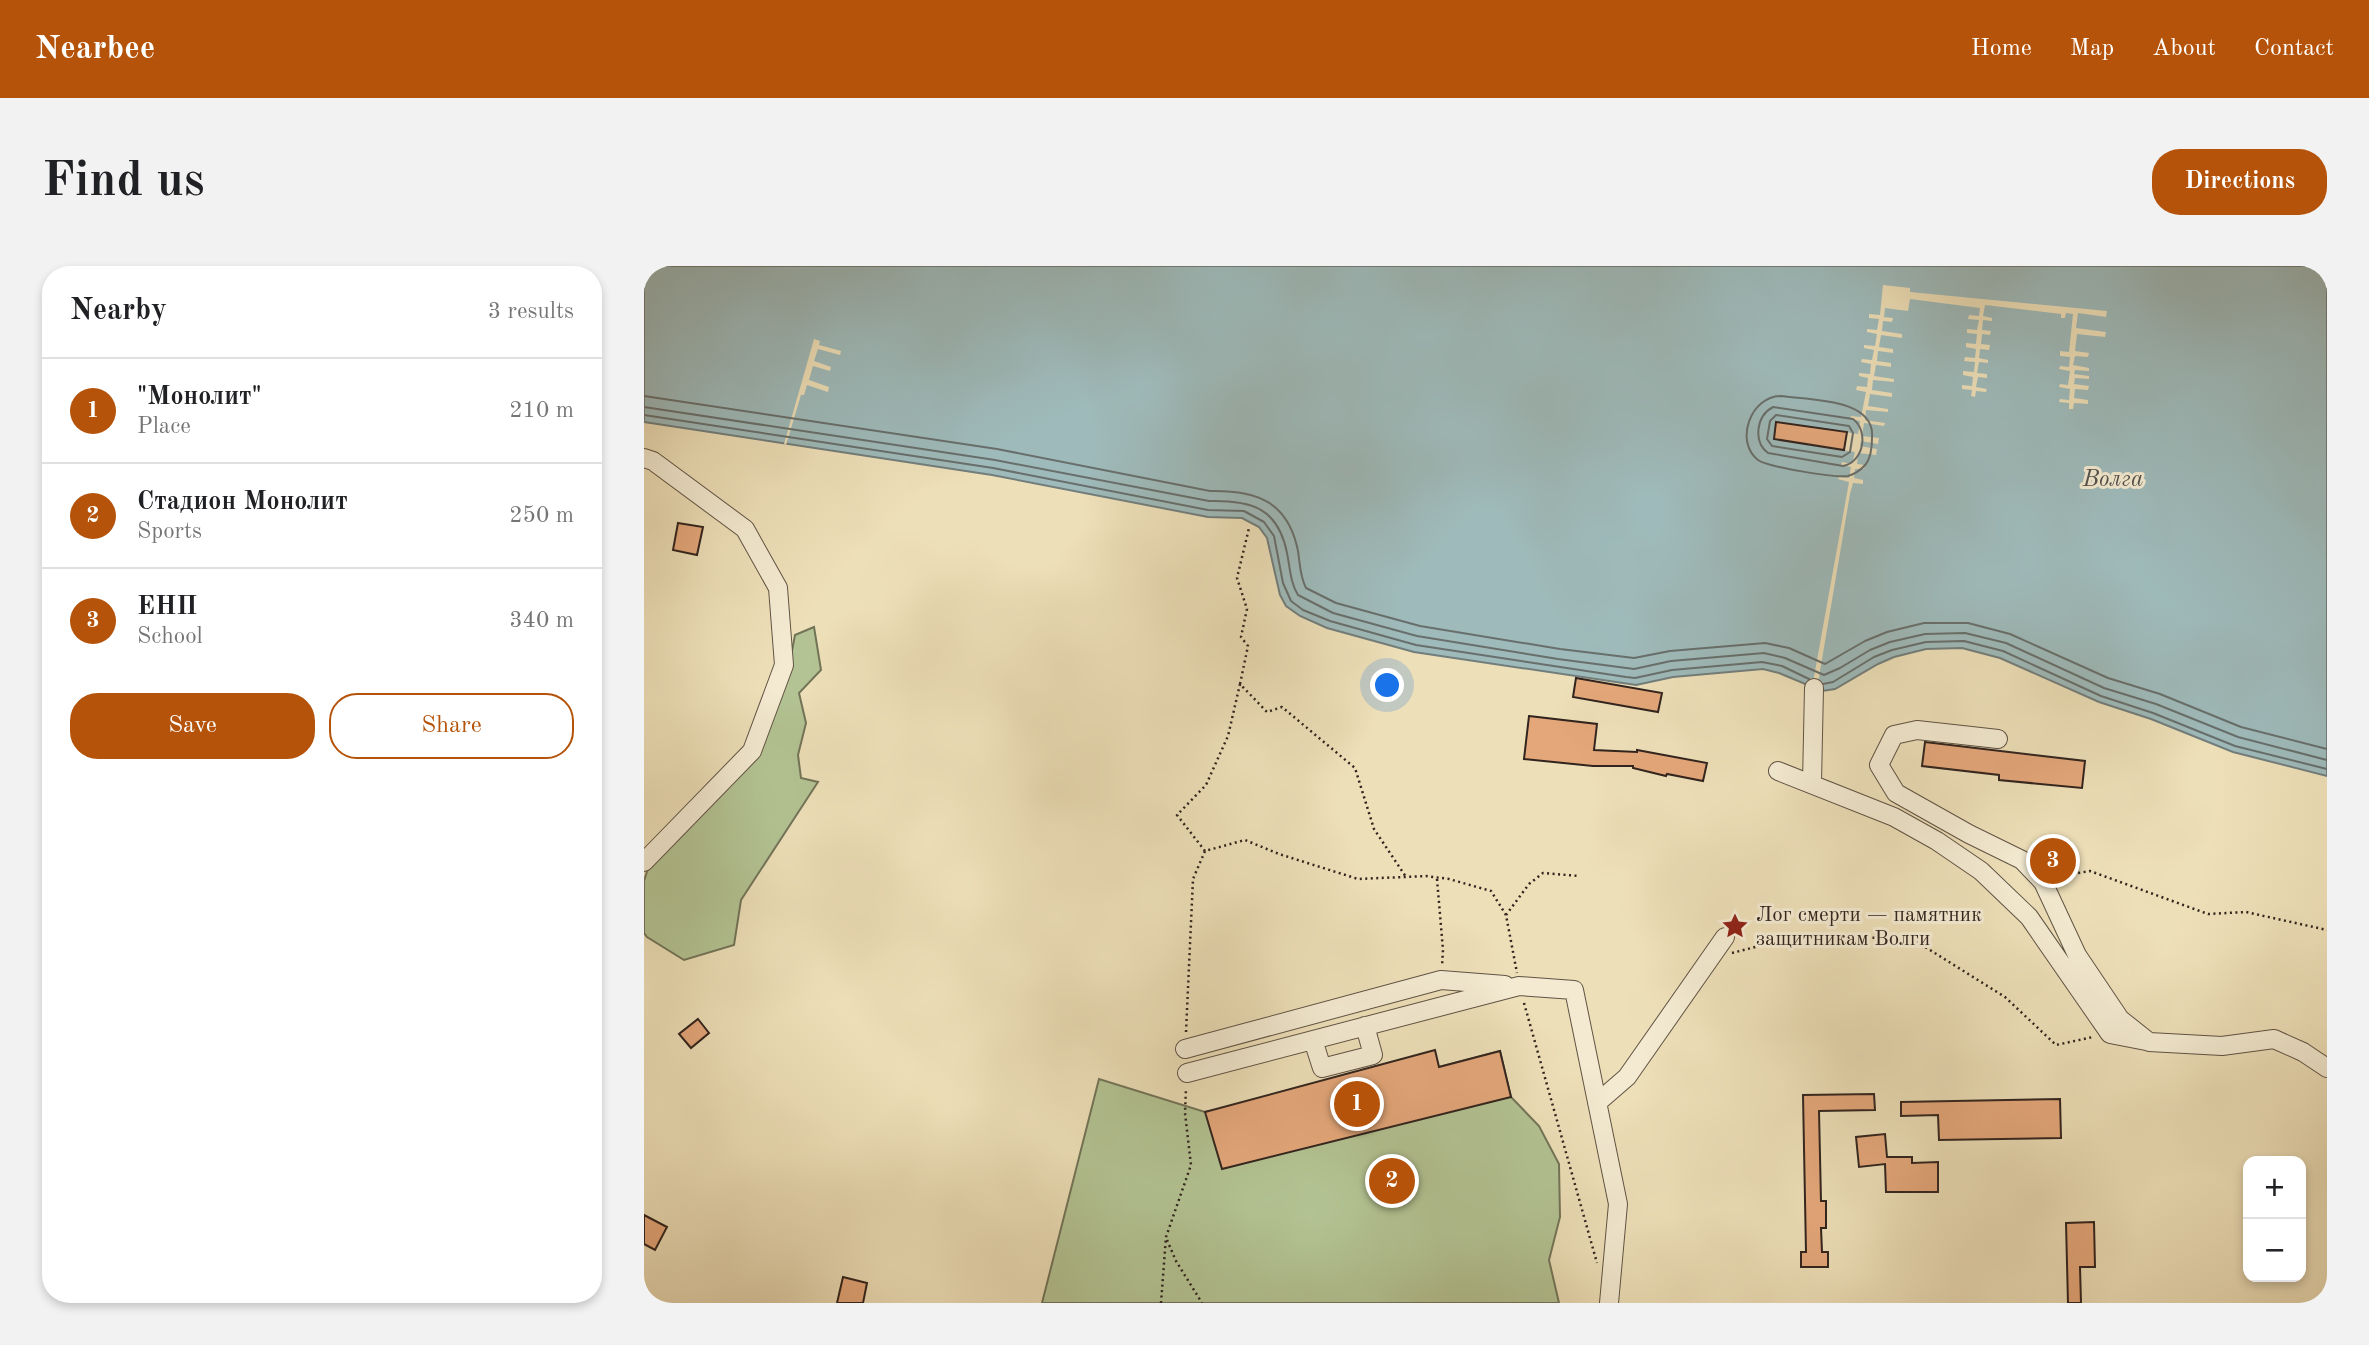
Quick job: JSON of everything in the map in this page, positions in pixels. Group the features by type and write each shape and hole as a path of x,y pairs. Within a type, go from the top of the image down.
{"street":[{"path":"644,458 653,461 745,529 778,588 784,664 752,751 644,862"},
{"path":"1812,783 1814,688"},
{"path":"1998,740 1917,730 1894,734 1879,765 1896,793 2022,860 2043,882 2077,955 2120,1019 2149,1042"},
{"path":"1778,771 1894,817 1937,841 1981,871 2029,917 2110,1034 2149,1042 2222,1046 2274,1039 2303,1052 2327,1068"},
{"path":"1597,1103 1627,1077 1725,937"},
{"path":"1441,980 1448,1004"},
{"path":"1185,1049 1441,980 1574,990 1618,1204 1609,1303"},
{"path":"1187,1073 1519,986"},
{"path":"1313,1040 1322,1068 1373,1055 1365,1026"},
{"path":"1339,1033 1346,1061"}],"path":[{"path":"1205,851 1177,815 1206,785 1228,736 1248,646 1241,637 1247,609 1237,578 1249,528"},
{"path":"1240,684 1268,712 1282,707 1355,768 1374,829 1406,877"},
{"path":"1205,851 1245,840 1279,854 1358,879 1436,877 1491,891 1506,915 1519,986 1598,1267"},
{"path":"1185,1049 1193,879 1205,851"},
{"path":"2049,896 2067,875 2090,871 2208,914 2246,912 2327,930"},
{"path":"1506,915 1529,884 1543,873 1579,876"},
{"path":"1436,877 1443,950 1441,980"},
{"path":"1709,960 1806,934 1914,940 2005,997 2056,1045 2110,1034"},
{"path":"1161,1303 1166,1237 1191,1165 1185,1113 1187,1073"},
{"path":"1166,1237 1176,1261 1202,1303"}],"green space":[{"path":"814,627 821,670 799,693 806,723 798,755 801,778 818,782 741,900 734,945 684,960 644,933 644,881 649,865 754,760 788,672 795,635"},
{"path":"1500,1051 1511,1097 1539,1126 1559,1164 1560,1217 1549,1260 1559,1303 1042,1303 1099,1079 1205,1112 1439,1067"}],"water":[{"name":"Волга","path":"644,266 2327,266 2327,776 2233,752 2151,719 2099,702 2000,658 1962,648 1926,649 1894,657 1835,689 1822,691 1763,669 1673,677 1636,685 1414,652 1327,628 1300,616 1286,606 1280,595 1267,538 1259,527 1242,518 1208,517 992,475 644,422"}],"pier":[{"path":"1883,285 1910,288 1910,292 2107,311 2106,317 2078,313 2076,328 2106,332 2105,337 2077,334 2075,351 2089,353 2088,357 2075,356 2073,365 2089,368 2089,371 2075,370 2074,374 2089,376 2089,379 2075,378 2074,384 2089,386 2088,390 2075,389 2074,398 2088,400 2088,404 2074,403 2073,409 2069,409 2069,403 2059,402 2060,399 2069,400 2070,389 2059,387 2060,384 2068,385 2070,371 2059,369 2060,366 2069,367 2070,357 2060,356 2060,351 2069,352 2073,314 2066,313 2065,318 2061,318 2061,314 1985,305 1983,316 1992,318 1992,321 1983,320 1982,330 1991,331 1990,335 1982,334 1981,344 1990,345 1989,350 1980,349 1979,358 1988,360 1988,363 1979,362 1977,373 1987,374 1987,378 1978,377 1976,387 1987,389 1986,392 1976,391 1975,397 1971,396 1972,390 1962,389 1962,385 1972,386 1973,377 1963,375 1963,371 1974,372 1975,362 1964,361 1965,357 1975,358 1976,349 1966,347 1966,343 1976,344 1977,334 1967,333 1967,329 1977,330 1979,320 1968,319 1969,315 1979,316 1980,308 1910,299 1908,311 1885,308 1884,317 1893,318 1892,322 1883,321 1882,331 1902,334 1902,338 1881,335 1879,347 1893,349 1893,353 1878,351 1877,361 1891,363 1891,367 1876,365 1874,376 1894,379 1894,382 1873,380 1872,390 1892,393 1892,397 1870,394 1868,406 1888,409 1888,412 1866,410 1865,420 1885,423 1884,426 1864,423 1862,436 1879,438 1878,444 1861,441 1860,446 1877,449 1876,455 1858,453 1857,464 1865,465 1864,469 1855,469 1854,478 1863,480 1863,484 1853,483 1850,494 1817,689 1812,688 1849,482 1838,479 1849,478 1851,467 1841,465 1842,462 1852,464 1855,452 1774,439 1776,422 1858,434 1860,421 1850,419 1851,416 1861,417 1866,392 1856,390 1857,386 1867,387 1868,378 1859,376 1859,373 1870,374 1871,364 1861,362 1862,359 1872,360 1874,350 1864,348 1864,345 1875,346 1877,334 1867,332 1867,329 1877,330 1879,319 1869,318 1869,314 1880,315"},
{"path":"814,339 820,341 819,345 841,351 840,355 818,349 814,361 831,367 830,371 813,366 809,380 829,387 828,392 807,385 804,395 801,395 786,445 784,444"}],"building":[{"path":"1776,422 1847,432 1844,450 1774,439"},
{"path":"678,523 703,527 697,555 673,550"},
{"path":"1576,678 1662,693 1658,712 1573,697"},
{"path":"1529,716 1597,724 1594,750 1637,750 1707,763 1703,781 1667,774 1666,776 1633,766 1593,766 1524,759"},
{"path":"1925,742 2085,761 2082,788 1999,780 1999,775 1922,766"},
{"path":"698,1019 709,1033 691,1048 679,1034"},
{"path":"1435,1050 1439,1067 1500,1051 1511,1097 1222,1169 1205,1112"},
{"path":"1874,1094 1875,1110 1819,1111 1821,1201 1826,1201 1826,1228 1821,1228 1822,1252 1828,1252 1828,1267 1801,1267 1801,1252 1806,1252 1803,1095"},
{"path":"2060,1099 2061,1138 1939,1140 1938,1115 1901,1116 1901,1102"},
{"path":"1885,1134 1887,1157 1912,1157 1912,1163 1938,1162 1938,1192 1886,1192 1885,1164 1859,1167 1856,1137"},
{"path":"644,1215 667,1227 655,1250 644,1244"},
{"path":"2094,1222 2095,1267 2080,1267 2081,1303 2068,1303 2066,1223"},
{"path":"843,1277 867,1283 863,1303 837,1303"}],"place":[{"name":"ЕНП","path":"2053,861"},
{"name":"Лог смерти — памятник защитникам Волги","path":"1735,926"},
{"name":"\"Монолит\"","path":"1357,1104"},
{"name":"Стадион Монолит","path":"1392,1181"}]}
